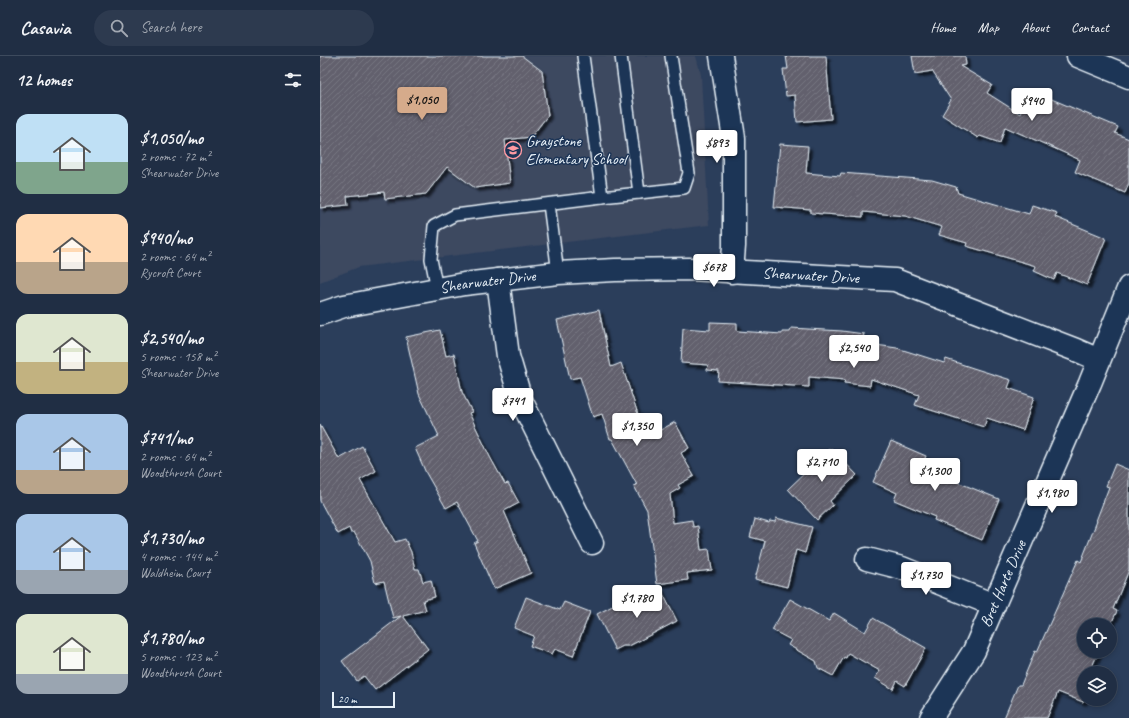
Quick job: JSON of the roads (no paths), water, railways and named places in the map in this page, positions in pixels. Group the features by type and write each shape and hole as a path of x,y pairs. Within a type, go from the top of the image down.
{"street":[{"path":"721,56 734,138 734,246 732,272"},
{"path":"1078,56 1129,77"},
{"name":"Shearwater Drive","path":"320,314 344,306 437,289 558,273 615,270 689,269 895,280 1099,360"},
{"path":"498,280 508,356 521,400 592,543"},
{"name":"Bret Harte Drive","path":"931,718 974,651 1129,287"},
{"path":"868,558 902,568 994,605"}],"lane":[{"path":"583,56 602,197"},
{"path":"621,56 639,193"},
{"path":"437,289 431,259 434,226 455,215 684,188 688,173 671,56"},
{"path":"549,204 558,273"}],"place":[{"name":"Graystone Elementary School","path":"513,150"}]}
